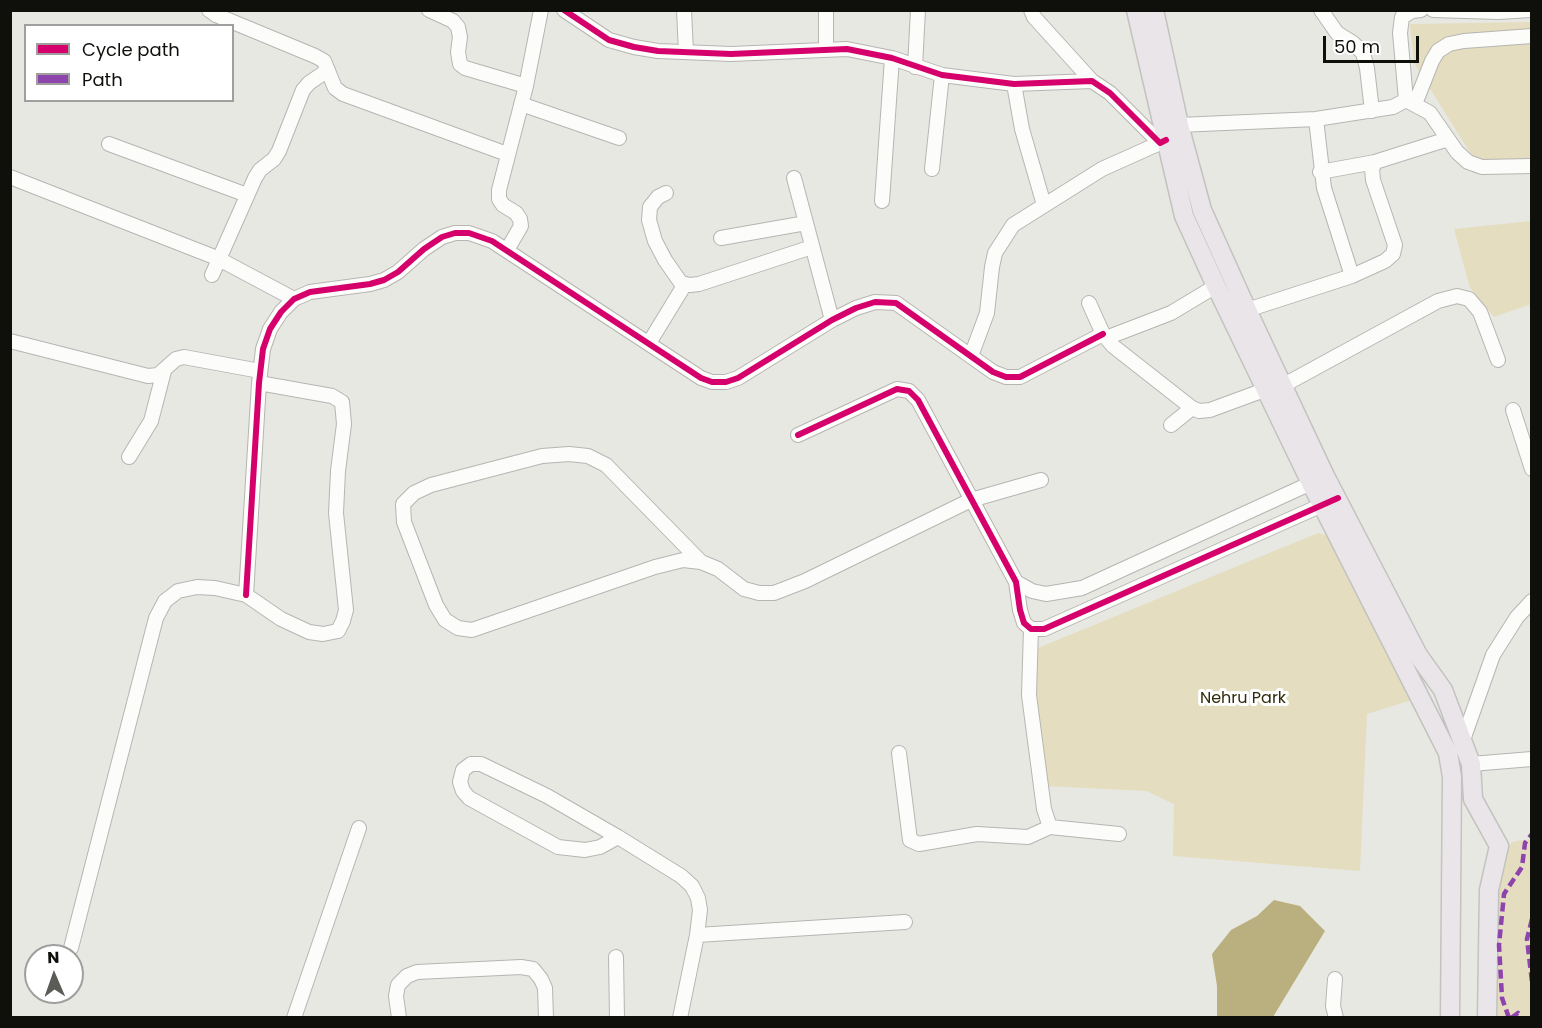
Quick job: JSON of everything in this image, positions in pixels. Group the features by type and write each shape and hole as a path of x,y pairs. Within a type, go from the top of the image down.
{"main road":[{"path":"1136,10 1163,142 1185,216 1216,286 1274,388 1318,480 1418,655 1443,690 1463,740 1471,764 1473,799 1499,846 1490,890 1487,1017"},
{"path":"1154,10 1179,125 1202,210 1247,310 1274,388"},
{"path":"1330,501 1448,753 1452,777 1450,1017"}],"street":[{"path":"209,10 324,61 335,88 343,94 507,154"},
{"path":"429,10 453,21 458,27 460,64 465,68 526,86"},
{"path":"507,250 521,226 516,213 503,205 499,199 499,190 526,86 541,10"},
{"path":"564,10 609,40 634,47 731,54 826,49 856,51 892,58 915,68 942,75 1014,84 1092,81"},
{"path":"684,10 686,52"},
{"path":"826,10 826,49"},
{"path":"915,68 918,10"},
{"path":"970,356 987,313 995,254 1013,225 1117,161 1163,142 1110,93 1092,81 1034,17 1031,10"},
{"path":"1321,10 1337,33 1353,43 1363,53 1372,111"},
{"path":"1410,102 1400,33 1402,14 1421,10"},
{"path":"1433,10 1498,12 1531,10"},
{"path":"1410,102 1438,51 1449,44 1532,36"},
{"path":"882,201 892,58"},
{"path":"212,275 260,170 274,159 279,151 303,90 328,70"},
{"path":"932,169 942,75"},
{"path":"1014,84 1022,129 1044,205"},
{"path":"1179,125 1316,119 1372,111 1410,102 1430,113 1457,152 1468,162 1482,167 1532,166"},
{"path":"521,105 619,138"},
{"path":"1316,119 1320,172 1328,207 1352,276"},
{"path":"1320,172 1376,162 1448,139"},
{"path":"109,144 247,195"},
{"path":"1247,310 1352,276 1393,255 1395,245 1373,180 1372,169 1376,162"},
{"path":"10,177 218,258 294,299"},
{"path":"794,178 832,320"},
{"path":"666,193 658,197 650,207 652,231 665,260 681,283 699,284 812,247"},
{"path":"721,238 806,223"},
{"path":"246,595 260,377 263,349 270,328 294,299 310,292 384,280 398,272 424,249 442,237 455,233 469,233 492,241 701,378 712,382 726,382 738,378 832,320 875,302 896,303 993,372 1006,377 1020,377 1104,336 1171,313 1216,286"},
{"path":"649,343 685,284"},
{"path":"1089,303 1104,336 1126,357 1198,411 1210,410 1274,388 1438,301 1457,296 1469,299 1480,312 1498,360"},
{"path":"10,341 148,376 159,375 176,359 184,357 332,396 342,402 344,424 336,513 346,610 344,621 338,631 323,634 309,632 281,619 246,595 215,588 196,587 178,591 165,601 156,618 72,944"},
{"path":"129,457 152,421 164,371"},
{"path":"798,435 897,389 909,391 918,400 1016,582 1024,623 1031,629 1044,629 1330,501"},
{"path":"1171,425 1192,408"},
{"path":"1513,410 1532,469"},
{"path":"701,562 606,465 588,456 569,454 542,456 431,484 414,493 403,504 404,522 436,605 445,620 458,628 472,630 655,567 683,560 701,562 718,569 744,589 759,593 774,593 805,581 972,500 1041,480"},
{"path":"1016,582 1032,591 1046,594 1082,588 1318,480"},
{"path":"1463,740 1493,655 1517,617 1532,601"},
{"path":"1031,629 1029,695 1044,809 1050,828"},
{"path":"899,753 910,840 919,844 977,834 1028,837 1050,828 1119,834"},
{"path":"1471,764 1532,759"},
{"path":"618,837 600,847 585,850 558,847 469,798 460,782 463,770 471,764 482,764 547,796 618,837 681,876 692,886 698,898 700,910 680,1017"},
{"path":"294,1017 358,828"},
{"path":"697,935 905,922"},
{"path":"616,957 617,1017"},
{"path":"399,1017 396,996 398,985 407,976 417,972 521,967 533,969 541,979 545,988 546,1017"},
{"path":"1335,979 1333,999 1336,1017"}],"green space":[{"path":"1531,22 1531,162 1477,164 1414,63 1410,24"},
{"path":"1531,221 1531,304 1494,317 1470,288 1454,229"},
{"name":"Nehru Park","path":"1318,533 1333,537 1415,699 1367,714 1360,871 1173,856 1174,804 1146,791 1045,786 1033,650"},
{"path":"1531,839 1531,1017 1490,1018 1491,956 1501,847 1516,841"}],"shaded area":[{"path":"1274,900 1300,906 1325,931 1273,1017 1217,1017 1217,986 1212,954 1231,930 1257,916"}],"marked path":[{"path":"1509,1018 1502,998 1499,945 1504,894 1522,867 1525,843 1532,834"},
{"path":"1532,919 1527,939 1532,982"},
{"path":"1511,1018 1518,1013 1520,1018"}],"cycle path":[{"path":"564,10 609,40 658,51 731,54 847,49 892,58 942,75 1014,84 1092,81 1110,93 1160,143 1166,140"},
{"path":"246,595 259,383 263,349 270,329 281,312 294,299 310,292 384,280 398,272 424,249 442,237 455,233 469,233 492,241 701,378 712,382 726,382 738,378 832,320 856,308 875,302 896,303 993,372 1006,377 1020,377 1103,334"},
{"path":"798,435 897,389 909,391 918,400 1016,582 1024,623 1031,629 1044,629 1338,498"}]}
